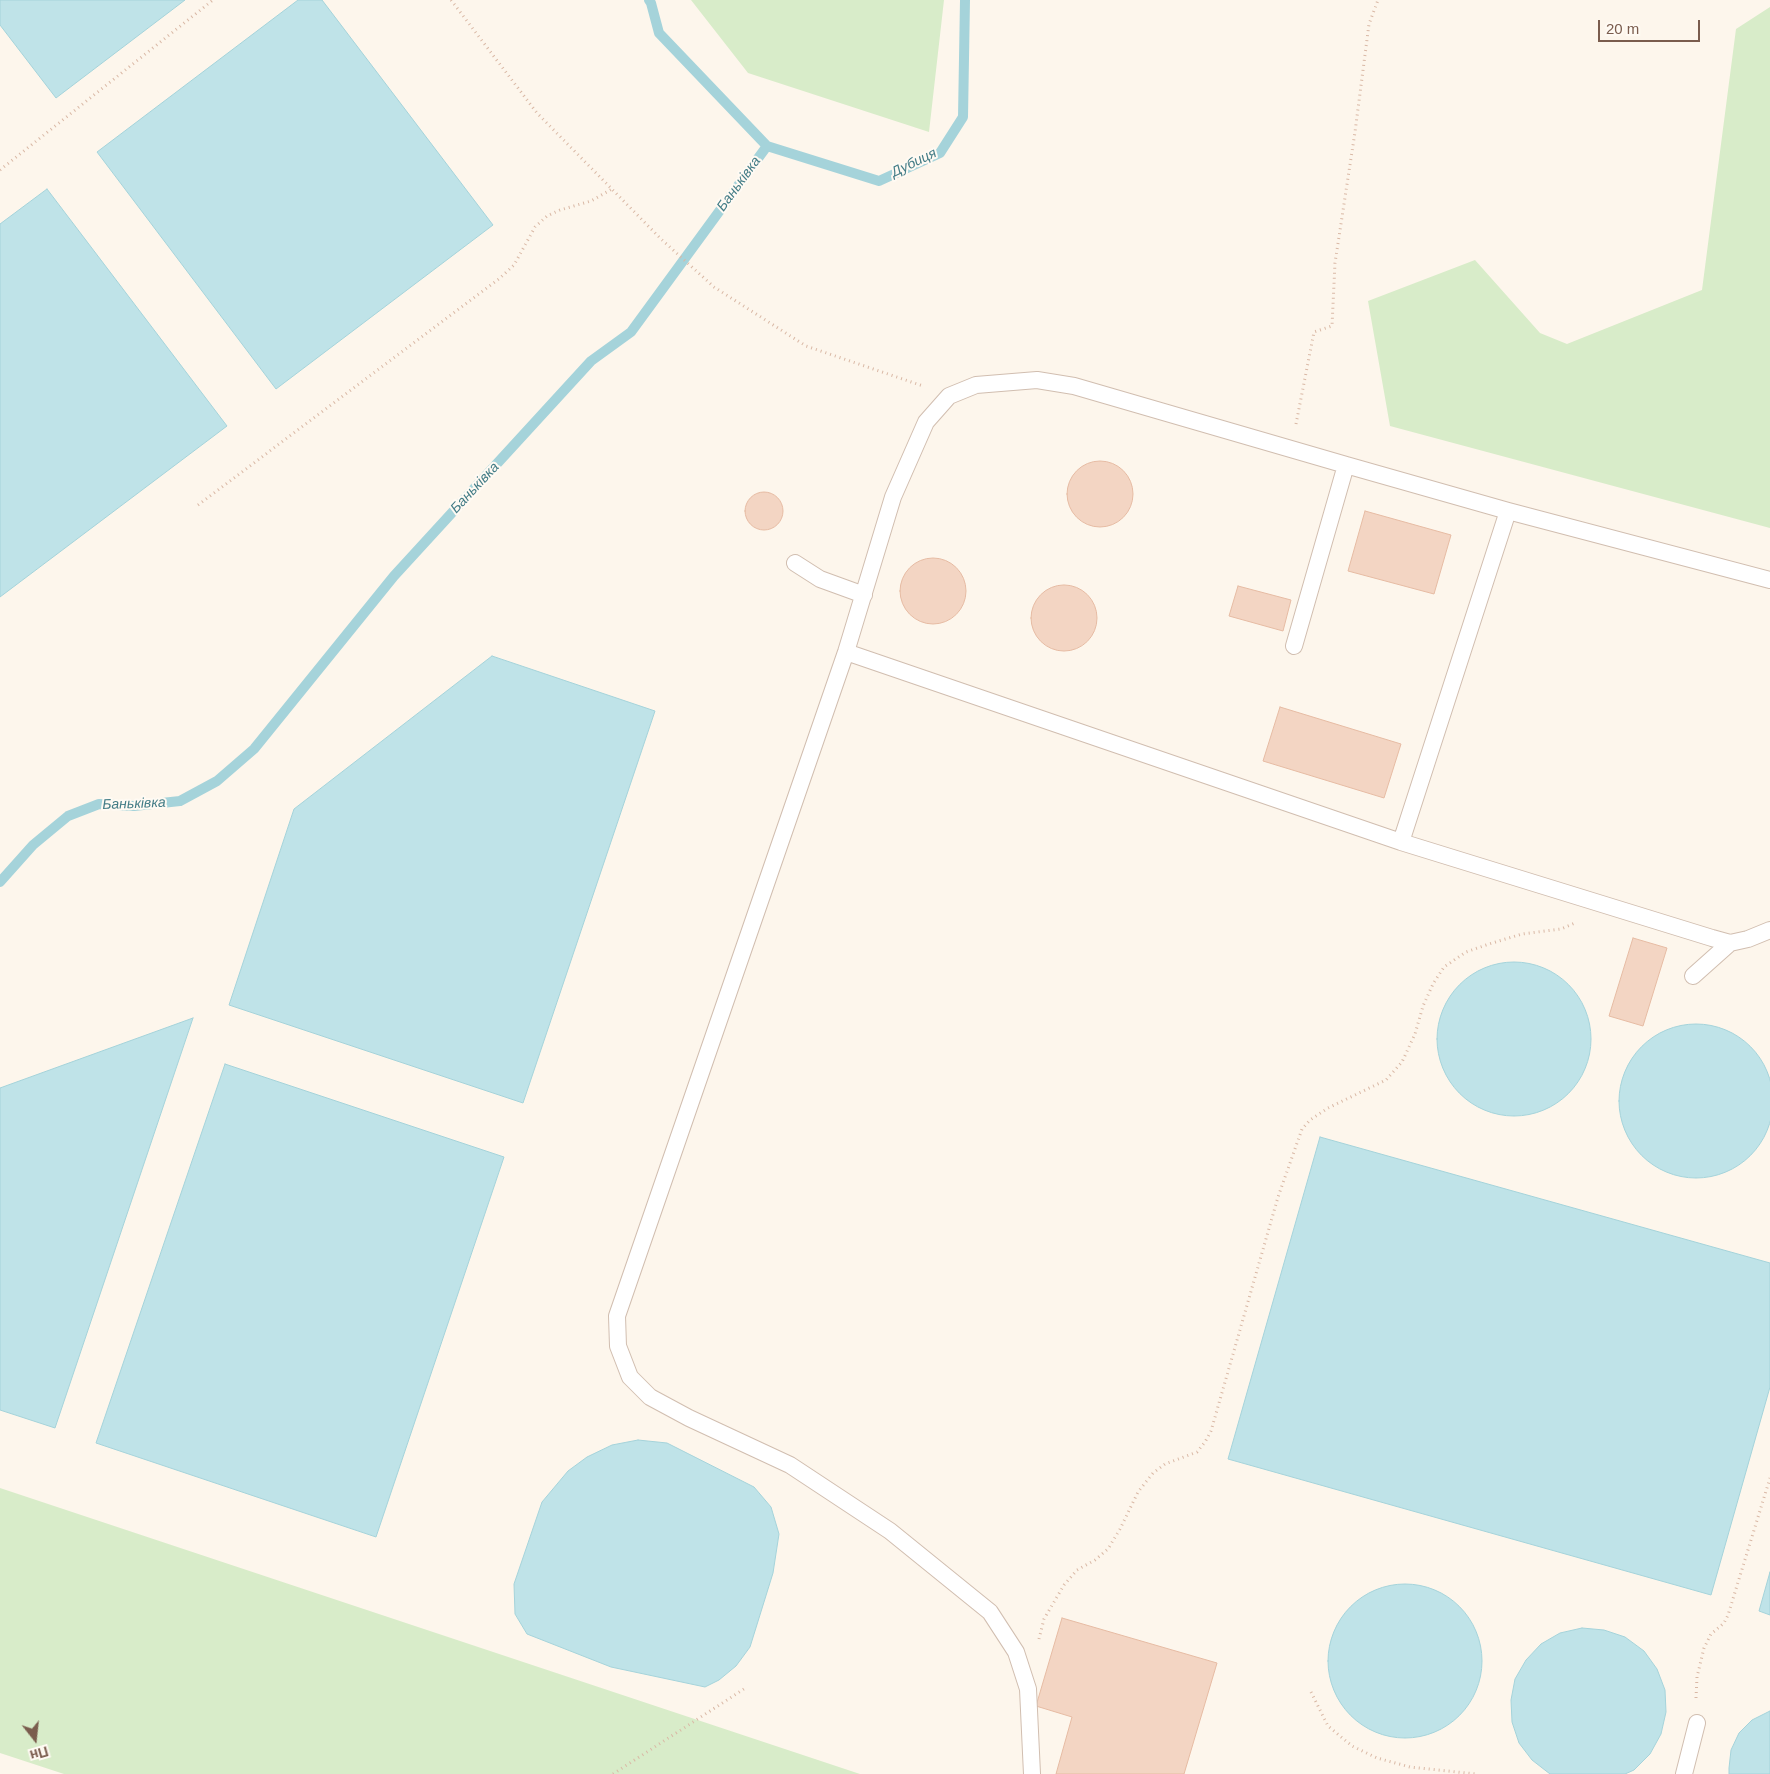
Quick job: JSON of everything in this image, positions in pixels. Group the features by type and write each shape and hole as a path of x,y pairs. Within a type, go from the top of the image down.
{"lane":[{"path":"1032,1774 1028,1689 1016,1652 990,1612 890,1531 790,1465 689,1418 650,1397 630,1376 618,1346 616,1316 846,652 893,497 926,422 949,396 976,385 1037,380 1074,386 1508,511 1770,580"},
{"path":"1294,646 1346,465"},
{"path":"1401,842 1508,511"},
{"path":"795,564 820,579 864,595"},
{"path":"846,652 1401,842 1730,943 1748,939 1770,930"},
{"path":"1694,976 1730,943"},
{"path":"1684,1774 1697,1723"}],"path":[{"path":"0,170 213,0"},
{"path":"450,0 537,113 661,239 714,287 806,346 949,396"},
{"path":"1290,449 1314,332 1332,326 1335,263 1369,24 1378,0"},
{"path":"198,506 500,278 514,265 534,227 547,216 591,200 612,189"},
{"path":"1038,1645 1044,1618 1064,1585 1077,1570 1095,1560 1108,1549 1138,1492 1153,1473 1166,1464 1197,1452 1211,1431 1278,1197 1302,1129 1310,1120 1328,1108 1386,1080 1402,1062 1415,1034 1426,999 1444,967 1466,952 1522,934 1561,929 1615,907"},
{"path":"1697,1723 1697,1677 1704,1648 1711,1634 1724,1623 1728,1615 1770,1478"},
{"path":"613,1774 747,1687"},
{"path":"1311,1692 1328,1726 1352,1746 1377,1758 1410,1767 1476,1774"}],"green space":[{"path":"691,0 944,0 929,132 748,73"},
{"path":"1770,7 1770,528 1390,426 1368,301 1475,260 1540,333 1567,344 1702,290 1736,29"},
{"path":"0,1488 860,1774 64,1774 0,1753"}],"water":[{"path":"0,0 185,0 56,98 0,25"},
{"path":"298,0 322,0 493,225 276,389 97,152"},
{"path":"47,189 227,426 0,597 0,224"},
{"path":"492,656 655,711 523,1103 229,1005 294,809"},
{"path":"1514,962 1544,967 1569,984 1586,1009 1591,1039 1586,1069 1569,1094 1544,1111 1514,1116 1484,1111 1459,1094 1442,1069 1437,1039 1442,1009 1459,984 1484,967"},
{"path":"193,1018 55,1428 0,1410 0,1088"},
{"path":"1696,1024 1711,1025 1726,1030 1751,1046 1767,1071 1772,1086 1772,1116 1767,1131 1751,1156 1726,1172 1711,1177 1696,1178 1681,1177 1666,1172 1641,1156 1625,1131 1620,1116 1619,1101 1620,1086 1625,1071 1641,1046 1666,1030 1681,1025"},
{"path":"225,1064 504,1157 376,1537 96,1443"},
{"path":"1320,1137 1770,1263 1770,1387 1711,1595 1228,1459"},
{"path":"638,1440 667,1443 754,1487 771,1507 779,1534 773,1573 750,1647 736,1666 719,1680 705,1687 611,1667 527,1634 515,1614 514,1584 542,1502 568,1471 587,1457 612,1445"},
{"path":"1770,1572 1770,1615 1759,1611"},
{"path":"1405,1584 1435,1589 1460,1606 1477,1631 1482,1661 1477,1691 1460,1716 1435,1733 1405,1738 1375,1733 1350,1716 1333,1691 1328,1661 1333,1631 1350,1606 1375,1589"},
{"path":"1582,1628 1604,1630 1625,1637 1644,1651 1657,1669 1665,1690 1666,1712 1661,1734 1650,1754 1634,1770 1625,1774 1550,1774 1532,1760 1519,1743 1512,1722 1511,1700 1515,1679 1526,1660 1541,1644 1560,1633"},
{"path":"1770,1711 1770,1774 1729,1774 1731,1750 1739,1733 1752,1720"}],"building":[{"path":"1093,461 1107,461 1119,466 1128,475 1133,487 1131,507 1124,518 1107,527 1093,527 1081,522 1072,513 1067,501 1067,487 1072,475 1081,466"},
{"path":"764,492 777,498 783,511 777,524 764,530 751,524 745,511 751,498"},
{"path":"1365,511 1451,535 1434,594 1348,571"},
{"path":"926,558 940,558 952,563 961,572 966,584 964,604 957,615 940,624 926,624 914,619 905,610 900,598 900,584 905,572 914,563"},
{"path":"1057,585 1071,585 1083,590 1092,599 1097,611 1095,631 1088,642 1071,651 1057,651 1045,646 1036,637 1031,625 1031,611 1036,599 1045,590"},
{"path":"1238,586 1291,600 1283,631 1229,616"},
{"path":"1280,707 1401,744 1384,798 1263,761"},
{"path":"1633,938 1667,948 1643,1026 1609,1016"},
{"path":"1062,1618 1217,1663 1184,1774 1056,1774 1072,1717 1036,1706"}],"waterway":[{"name":"Дубиця","path":"649,0 659,33 767,146 879,181 940,153 963,117 965,0"},
{"name":"Баньківка","path":"0,882 33,845 68,816 99,804 134,806 180,801 217,781 254,749 394,576 591,361 631,332 767,146"}]}
